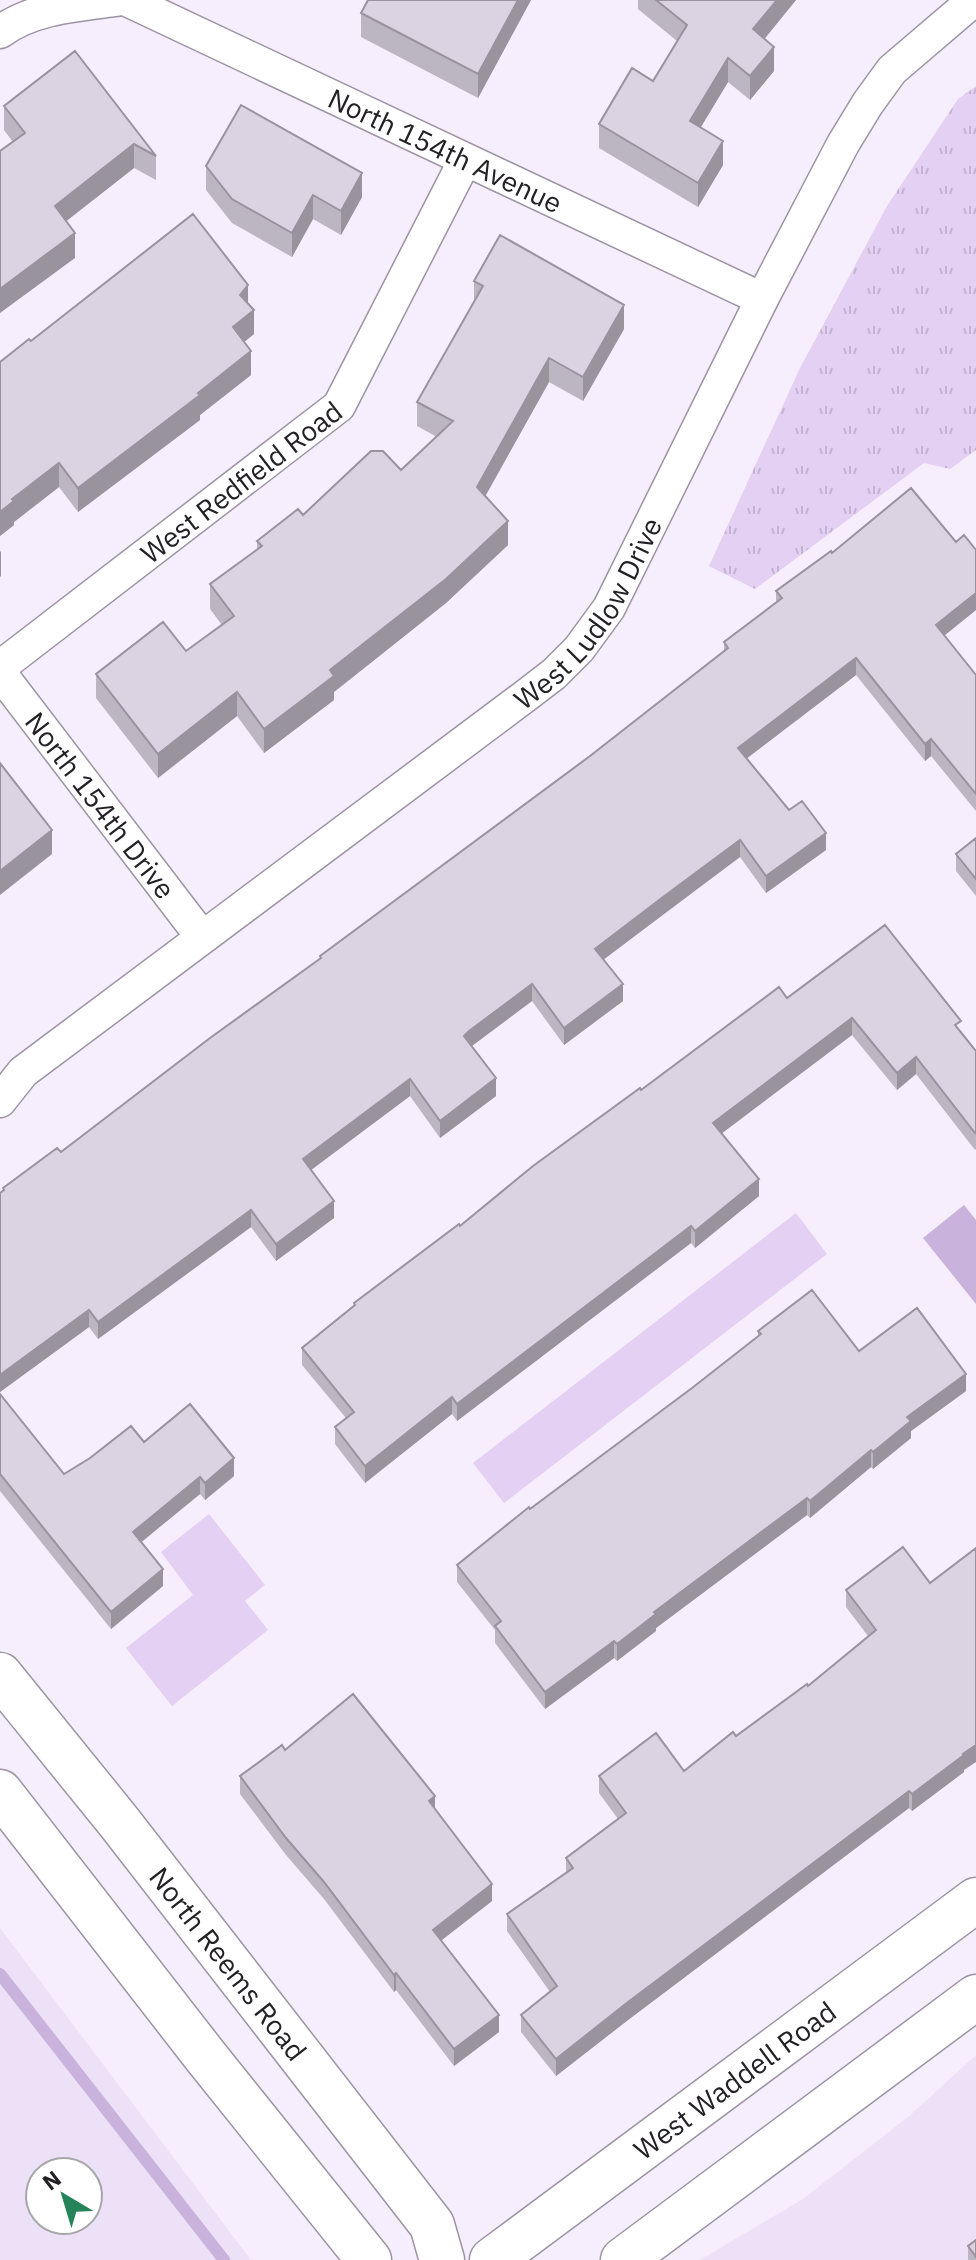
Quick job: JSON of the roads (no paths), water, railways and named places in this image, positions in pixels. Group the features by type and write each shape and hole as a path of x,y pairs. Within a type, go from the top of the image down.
{"main road":[{"name":"North Reems Road","path":"0,1675 119,1822 432,2225 442,2260"},
{"path":"0,1792 369,2260"},
{"name":"West Waddell Road","path":"492,2260 976,1900"},
{"path":"623,2260 976,1997"}],"street":[{"path":"0,32 14,21 63,7 116,0"},
{"name":"North 154th Avenue","path":"127,0 762,299"},
{"name":"West Ludlow Drive","path":"0,1101 12,1076 524,697 579,649 609,608 762,299 843,144 884,81 902,60 974,0"},
{"name":"West Redfield Road","path":"0,670 339,406 465,160"},
{"name":"North 154th Drive","path":"0,670 202,937"}],"waterway":[{"path":"0,1974 224,2260"}]}
